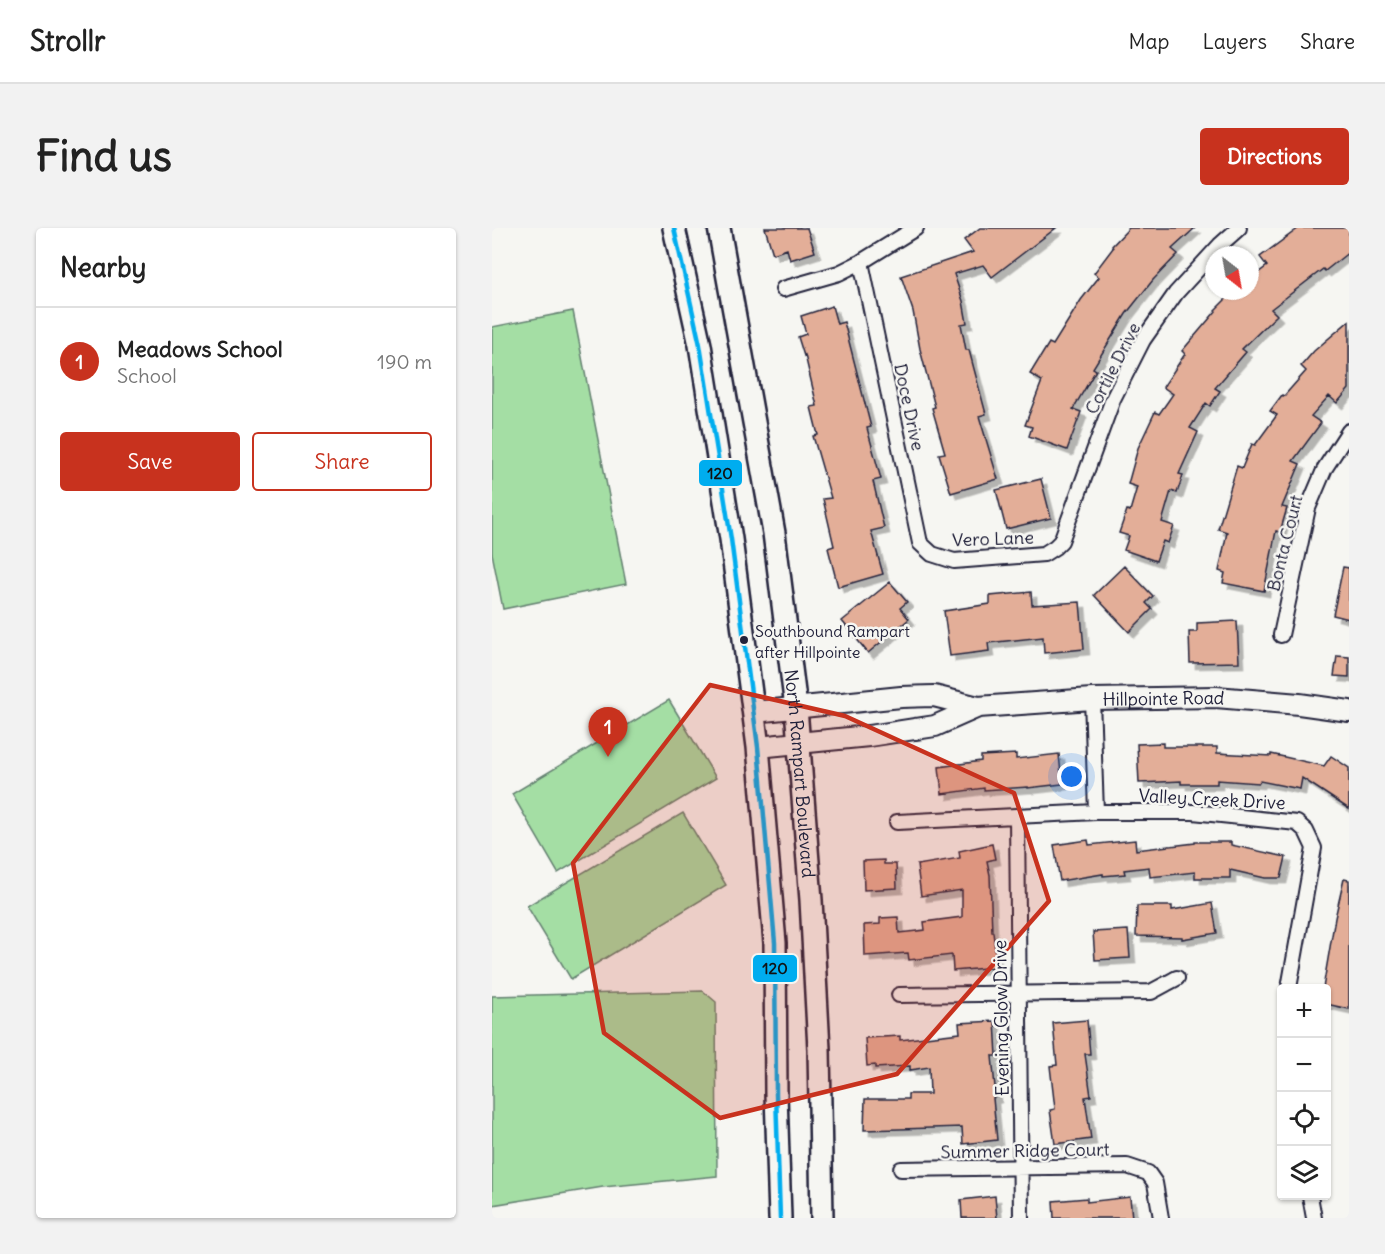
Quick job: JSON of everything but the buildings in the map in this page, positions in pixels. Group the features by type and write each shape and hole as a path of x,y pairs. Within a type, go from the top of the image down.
{"main road":[{"path":"674,228 700,345 729,528 758,747 775,943 780,1218"},
{"name":"North Rampart Boulevard","path":"719,228 774,533 796,708 811,900 819,1048 822,1218"}],"street":[{"path":"783,289 838,273 861,262 916,228"},
{"name":"Cortile Drive","path":"1055,547 1061,541 1113,399 1143,340 1176,293 1220,244 1239,228"},
{"name":"Doce Drive","path":"861,262 920,543 932,554"},
{"name":"Bonta Court","path":"1281,635 1308,508 1325,468 1349,431"},
{"name":"Vero Lane","path":"932,554 954,561 1044,554 1055,547"},
{"name":"Hillpointe Road","path":"754,712 901,697 934,696 978,707 1092,699 1216,697 1349,711"},
{"path":"1092,699 1096,813"},
{"name":"Hillpointe Road","path":"758,747 868,736 935,726 978,707"},
{"name":"Valley Creek Drive","path":"897,822 1096,813 1193,812 1297,823 1306,831 1314,848 1290,984"},
{"name":"Evening Glow Drive","path":"1017,817 1021,1218"},
{"path":"899,995 1151,992 1177,978"},
{"name":"Summer Ridge Court","path":"901,1169 1127,1166 1148,1173 1155,1183 1161,1218"},
{"path":"1311,1200 1314,1218"}],"highlighted area":[{"path":"710,685 845,716 1014,793 1049,901 897,1074 720,1118 604,1033 573,863"}],"green space":[{"path":"573,311 626,584 503,609 492,553 492,327"},
{"path":"669,700 716,778 558,873 512,794"},
{"path":"683,813 726,885 571,979 527,906"},
{"path":"703,991 716,1002 717,1176 603,1187 492,1205 492,996"}],"transit line":[{"name":"120","path":"674,228 700,345 731,539 758,747 775,943 780,1218"}],"place":[{"name":"Southbound Rampart after Hillpointe","path":"744,640"},
{"name":"Meadows School","path":"608,757"}]}
